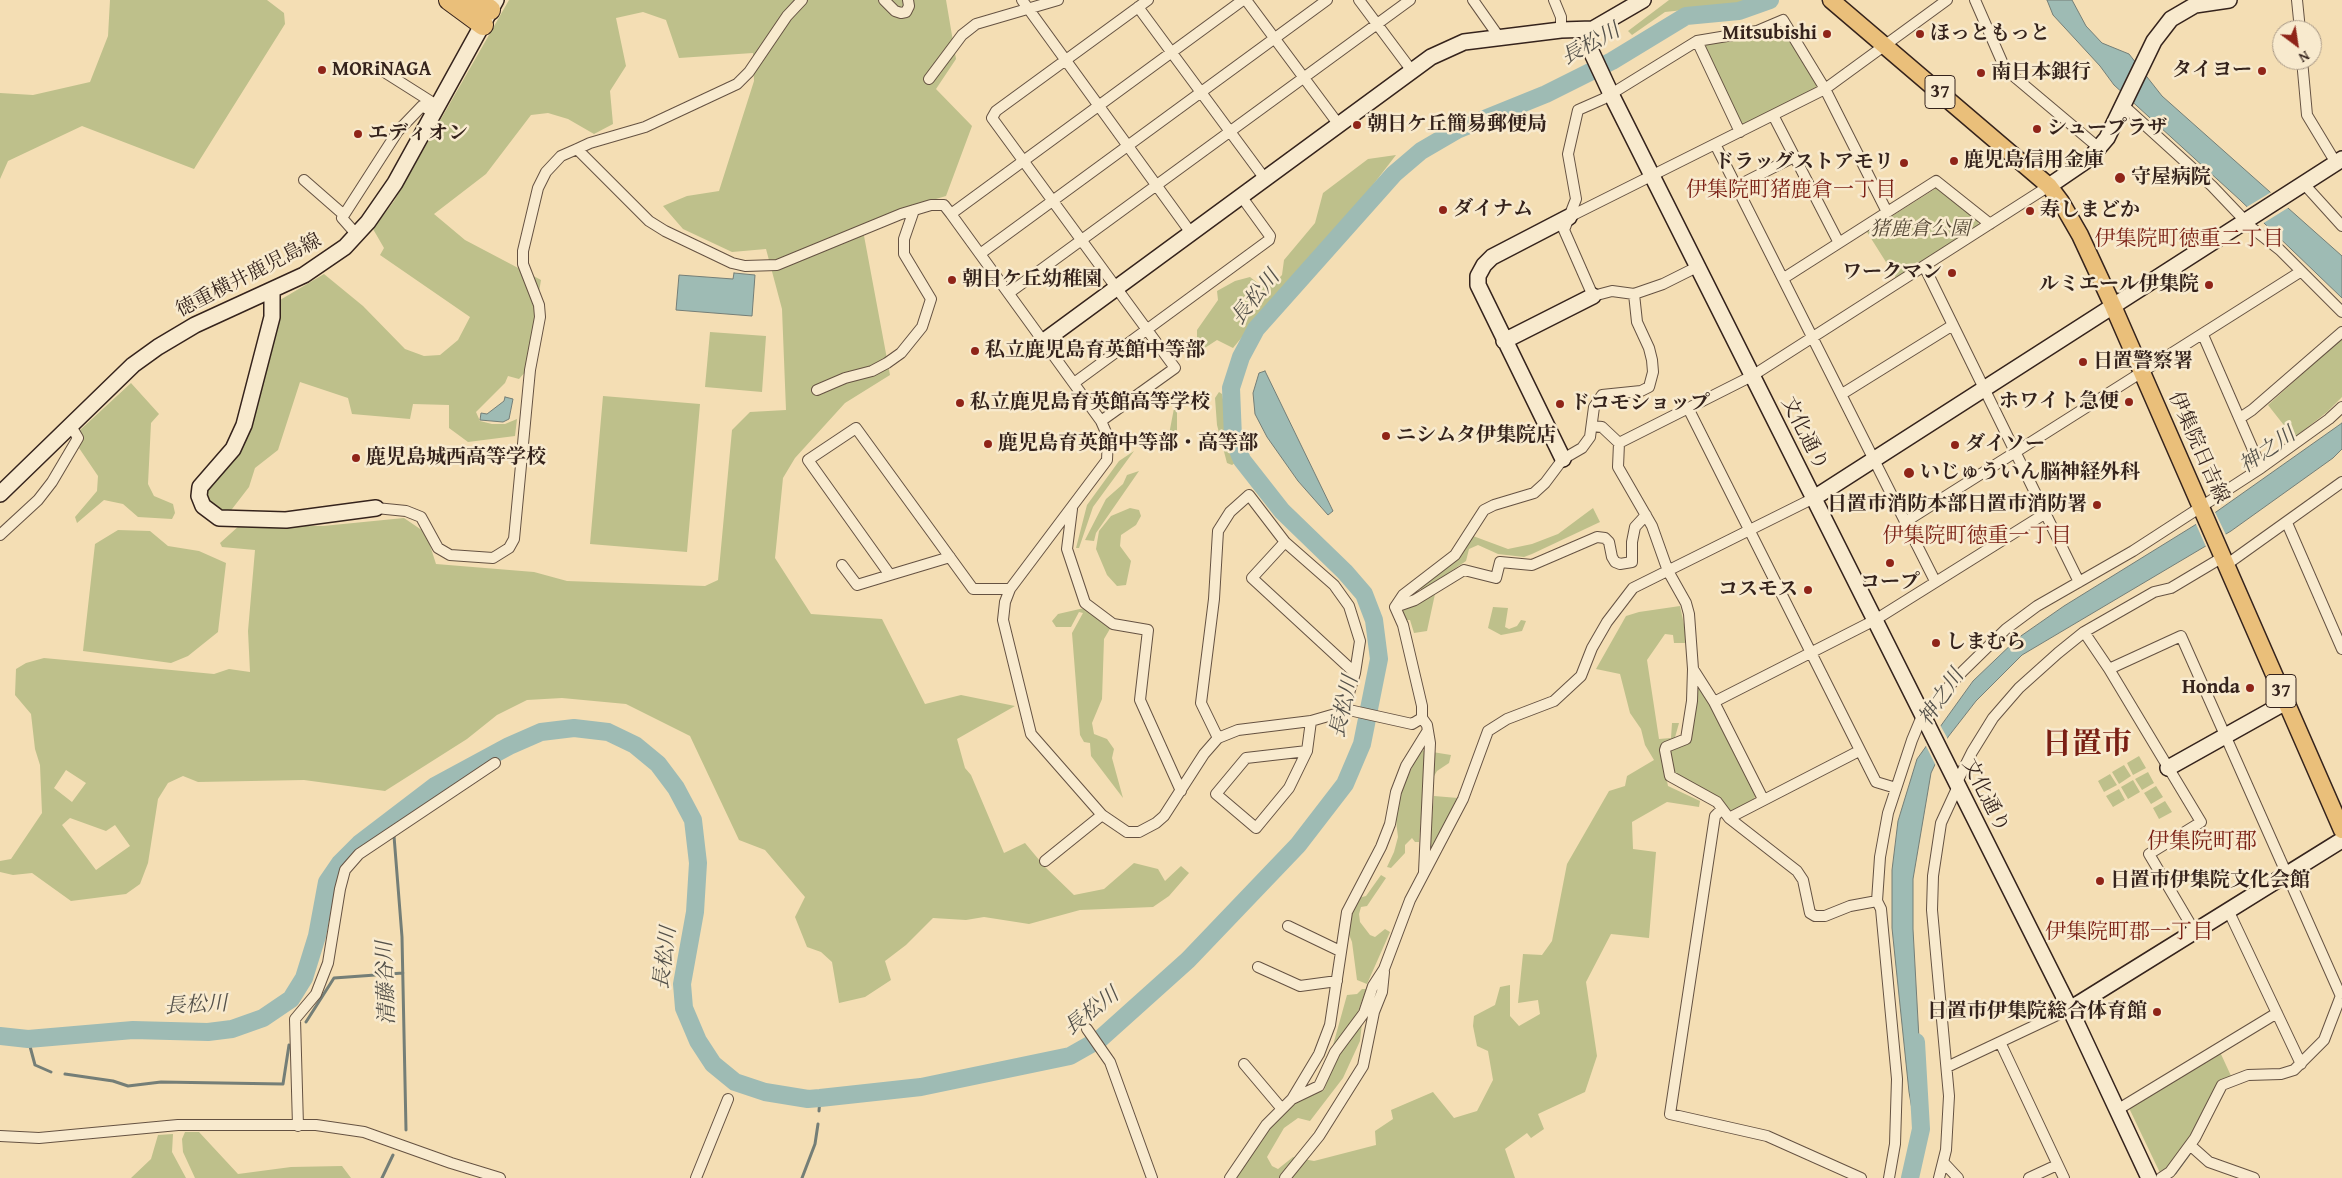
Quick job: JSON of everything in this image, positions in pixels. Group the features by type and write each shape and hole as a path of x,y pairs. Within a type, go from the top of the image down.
{"highway":[{"path":"449,0 486,9"}],"main road":[{"name":"伊集院日吉線","path":"1831,0 2049,186 2080,235 2113,306 2342,830"}],"street":[{"path":"272,292 272,317 244,425 233,449 200,487 199,496 203,506 219,518 286,520 376,508 406,512 421,517 438,548 450,555 493,558 510,548 514,539 530,370 540,317 539,305 523,264 523,251 538,188 546,172 561,156 645,127 737,84 749,72 788,16 802,0"},
{"path":"884,0 895,11 901,13 906,12 909,6 908,0"},
{"path":"929,79 962,35 976,24 1025,4 1058,0"},
{"path":"1101,421 1175,368 992,118 996,111 1148,0"},
{"path":"951,214 1171,52 1245,0 1339,124"},
{"path":"980,254 1327,0"},
{"path":"1360,0 1412,71"},
{"path":"1009,293 1410,0"},
{"path":"1473,0 1499,37"},
{"path":"1554,0 1561,17 1562,30"},
{"path":"1044,341 1412,71 1452,46 1499,37 1562,30 1587,30 1614,19 1643,0"},
{"path":"1563,458 1480,292 1478,276 1484,265 1492,257 1825,89 1947,0"},
{"path":"1975,0 2003,64 2011,74 2100,148"},
{"path":"1619,443 1752,376 2080,166 2100,148 2160,30 2171,19 2196,5 2229,0"},
{"path":"2297,0 2299,20"},
{"path":"1025,4 1190,233"},
{"path":"1138,7 1264,179"},
{"name":"徳重横井鹿児島線","path":"0,494 134,365 158,346 195,325 272,292 333,257 358,235 395,183 436,109 486,9"},
{"path":"1593,296 1564,230 1576,199 1568,154 1578,110 1697,42 1757,31 1783,20 1825,89 1887,212"},
{"name":"文化通り","path":"1587,30 1593,58 1651,177 2070,1009 2149,1178"},
{"path":"1697,42 1740,132"},
{"path":"378,68 436,109"},
{"path":"1292,1099 1319,1086 1335,1052 1364,1013 1373,986 1384,969 1410,900 1463,799 1488,731 1507,719 1554,701 1581,676 1592,648 1623,599 1642,581 1668,571 1814,498 2339,161 2307,115 2303,70"},
{"path":"2124,104 2280,250 2342,312"},
{"path":"358,235 342,218 398,131 422,106 436,109"},
{"path":"1773,115 1838,243"},
{"path":"1715,144 1935,581"},
{"path":"577,149 649,220 665,231 732,263 746,266 777,265 914,210 931,205 944,205 1101,421 1108,437 1107,460 1010,589 1005,602 1003,620 1032,734 1037,743 1102,815 1128,832 1139,832 1156,824 1164,816 1204,754 1218,738 1238,730 1311,721 1347,710 1412,724 1422,718"},
{"path":"1736,186 1794,157"},
{"path":"304,180 344,215"},
{"path":"1784,278 1936,181 1990,224"},
{"path":"2298,188 2342,226"},
{"path":"1074,383 1269,240 1270,236 1241,196"},
{"path":"817,390 845,378 872,371 887,363 901,353 922,327 932,299 904,254 904,239 914,210"},
{"path":"1924,266 2079,582"},
{"path":"1504,341 1593,296 1612,291 1634,294 1664,284 1697,267"},
{"path":"1905,522 2300,272"},
{"path":"1395,608 1404,595 1455,555 1484,510 1494,505 1534,493 1545,483 1563,458 1582,448 1588,441 1594,407 1602,395 1641,391 1649,387 1652,382 1652,355 1636,322 1634,294"},
{"path":"1842,394 1953,325"},
{"path":"2240,418 2252,410 2342,332"},
{"path":"2203,335 2261,468"},
{"path":"1889,1178 1895,1144 1897,1079 1881,909 1877,902 1880,857 1888,813 1912,740 1963,671 2006,629 2037,606 2201,510 2330,419 2342,407"},
{"path":"1688,408 1859,751 1876,782 1896,788"},
{"path":"0,535 38,500 52,482 78,438 70,426"},
{"path":"1592,426 1602,427 1619,443 1618,467 1646,515 1668,571 1686,603 1689,614 1693,669 1692,701 1686,739 1666,747 1665,750 1670,776 1717,802 1729,818 1798,871 1803,880 1810,912 1815,916 1825,916 1850,906 1877,902"},
{"path":"890,576 808,460 856,428 973,589 1010,589"},
{"path":"1939,1178 1944,1163 1949,1096 1932,910 1933,876 1941,823 1955,782 1972,752 1993,718 2019,688 2084,632 2154,592 2171,588 2287,523 2341,486"},
{"path":"1218,738 1201,703 1214,599 1218,531 1230,512 1249,495 1285,542 1334,584 1349,606 1360,641 1347,710"},
{"path":"1072,507 1067,549 1085,603 1114,624 1148,630 1140,700 1181,790"},
{"path":"1714,702 1875,620 2046,513"},
{"path":"1395,608 1415,600 1464,570 1496,578 1500,562 1532,565 1597,537 1605,538 1609,542 1615,562 1620,564 1632,562 1632,542 1635,527 1646,515"},
{"path":"2287,523 2342,649"},
{"path":"1285,542 1252,578 1355,673"},
{"path":"842,566 857,584 890,576 950,557"},
{"path":"1395,608 1403,625 1422,706 1422,718 1427,725 1430,743 1423,878"},
{"path":"2084,632 2109,669 2201,822 2148,854 2195,932"},
{"path":"2109,669 2181,636 2341,993 2324,1040 2301,1064 2288,1073 2248,1075 2222,1085 2193,1148 2170,1172 2161,1178"},
{"path":"1693,669 1714,702 1763,799"},
{"path":"2168,768 2225,734 2286,702"},
{"path":"1306,751 1246,758 1216,794 1256,828 1289,788 1306,751 1311,721"},
{"path":"1230,1178 1266,1125 1292,1099 1310,1071 1330,1025 1347,912 1381,847 1390,824 1396,792 1406,766 1427,732"},
{"path":"1729,818 1859,751"},
{"path":"298,1126 295,1019 316,994 328,963 340,888 345,870 360,854 495,762"},
{"path":"1722,809 1715,816 1670,1114 1767,1136 1861,1178"},
{"path":"1045,861 1102,815"},
{"path":"1947,1067 2070,1009 2287,876 2342,840"},
{"path":"2229,912 2301,1064"},
{"path":"1288,926 1340,951"},
{"path":"1258,967 1300,986 1337,982"},
{"path":"1284,1178 1319,1136 1363,1066 1374,1012 1382,992 1384,969"},
{"path":"2117,1110 2277,1013"},
{"path":"1089,1031 1108,1058 1152,1178"},
{"path":"2000,1042 2064,1178"},
{"path":"1244,1064 1282,1109"},
{"path":"696,1178 728,1099"},
{"path":"0,1136 39,1138 178,1126 316,1125 364,1132 451,1164 500,1178"},
{"path":"2193,1148 2209,1162 2254,1178"},
{"path":"1944,1163 1958,1178"},
{"path":"2029,1178 2058,1164"}],"green space":[{"path":"110,0 267,0 284,13 285,24 194,169 82,126 8,161 0,179 0,93 33,95 90,82 108,36"},
{"path":"509,0 946,0 956,59 936,89 972,126 946,196 899,210 862,225 890,375 845,403 795,458 783,478 775,558 811,614 882,619 925,704 961,695 1015,706 957,739 965,768 971,775 1004,853 1025,843 1045,867 1074,895 1104,889 1134,863 1158,869 1165,881 1181,866 1189,873 1169,896 1153,907 1080,910 1029,924 984,917 966,920 933,918 906,945 885,961 891,980 865,997 839,1003 832,962 821,952 807,947 795,917 805,897 765,850 739,840 690,736 626,704 562,698 527,700 497,715 467,739 385,791 304,780 198,782 183,776 168,783 158,799 148,863 140,884 126,894 71,901 32,873 13,875 0,872 0,861 11,859 42,813 40,765 35,749 31,714 15,695 16,669 26,663 44,658 214,674 229,669 250,672 248,631 255,550 222,547 220,543 240,525 323,526 404,518 426,533 436,564 534,572 567,581 705,586 718,580 732,430 750,412 786,410 782,309 766,249 732,252 683,229 663,206 687,196 719,191 754,81 753,53 679,58 666,20 643,12 616,18 626,66 610,91 613,124 594,134 568,119 548,113 531,115 486,174 434,214 465,240 541,280 526,371 519,379 508,376 505,383 476,412 480,421 492,424 505,424 517,419 515,436 468,442 449,428 449,405 413,404 410,419 352,414 348,398 300,382 278,450 255,468 249,487 229,513 220,511 210,504 206,495 207,489 266,368 280,300 324,274 363,306 405,349 424,356 440,355 458,340 470,317 380,255 384,248 373,229 394,201","holes":["66,770 86,783 72,802 54,788","70,818 106,831 115,825 130,846 96,870 62,825"]},
{"path":"1669,0 1749,0 1730,5 1665,12 1632,35 1628,31"},
{"path":"1779,25 1783,26 1817,84 1816,89 1745,124 1741,122 1704,48 1707,44"},
{"path":"1396,155 1369,190 1280,291 1233,348 1217,340 1197,353 1197,330 1218,300 1217,291 1235,281 1250,277 1259,284 1272,285 1282,275 1284,260 1315,223 1323,193 1368,159"},
{"name":"猪鹿倉公園","path":"1938,187 1978,221 1979,226 1896,278 1867,232"},
{"path":"710,332 766,336 762,392 705,387"},
{"path":"2342,338 2342,397 2327,412 2294,438 2268,405"},
{"path":"131,383 159,414 151,423 148,484 154,496 173,504 175,513 172,519 138,517 123,504 104,500 77,523 75,517 97,491 98,476 79,448 83,439 79,431"},
{"path":"1219,392 1222,394 1232,447 1239,460 1232,465 1227,463 1217,425 1215,398"},
{"path":"603,396 700,404 687,552 590,544"},
{"path":"1175,403 1177,405 1177,432 1174,442 1167,445"},
{"path":"1134,451 1093,507 1079,548 1076,548 1087,505 1119,461"},
{"path":"1139,471 1096,533 1094,541 1085,540 1106,499 1123,484 1127,475"},
{"path":"1130,508 1139,510 1141,516 1136,525 1121,535 1120,546 1131,561 1126,585 1117,586 1107,575 1096,549 1099,531 1111,516"},
{"path":"1593,508 1600,522 1532,554 1524,557 1498,554 1478,545 1469,549 1466,561 1422,591 1420,587 1461,556 1473,536 1508,549 1532,544 1558,534"},
{"path":"118,530 150,531 168,546 199,551 226,563 218,632 188,656 171,663 83,651 95,544"},
{"path":"1435,594 1427,631 1414,633 1410,620 1405,620 1400,609 1416,604"},
{"path":"1680,606 1688,643 1674,643 1673,635 1665,634 1647,660 1659,739 1671,738 1672,723 1679,723 1674,741 1661,751 1668,786 1700,801 1699,807 1667,802 1632,822 1633,849 1656,852 1649,938 1611,934 1586,982 1597,1056 1585,1092 1538,1114 1544,1129 1531,1138 1527,1133 1505,1149 1515,1178 1236,1178 1273,1122 1296,1102 1324,1090 1340,1050 1362,1023 1360,1041 1343,1078 1310,1121 1298,1118 1284,1128 1267,1157 1272,1166 1278,1169 1293,1157 1314,1161 1376,1145 1375,1131 1393,1119 1391,1110 1433,1092 1454,1118 1477,1111 1493,1080 1488,1051 1477,1046 1473,1026 1474,1016 1495,1005 1500,987 1510,985 1510,1016 1519,1026 1540,1014 1538,1000 1518,1003 1523,954 1542,955 1552,941 1567,864 1609,791 1625,786 1627,776 1654,760 1645,745 1641,729 1630,713 1620,674 1596,669 1626,616 1639,612"},
{"path":"1493,607 1508,608 1505,627 1509,629 1517,626 1521,620 1526,621 1522,631 1501,635 1488,628"},
{"path":"1084,608 1111,627 1104,639 1102,699 1092,723 1094,734 1107,739 1114,749 1112,758 1123,798 1091,756 1090,743 1084,742 1080,735 1072,633 1083,613 1079,612 1071,627 1056,627 1052,621 1058,614"},
{"path":"1701,686 1756,794 1754,799 1732,811 1727,810 1720,798 1704,792 1671,772 1668,752 1689,741 1696,688"},
{"path":"1420,750 1451,755 1449,763 1437,771 1423,795 1419,842 1415,842 1412,838 1405,845 1405,853 1391,868 1387,867 1398,837 1396,820 1400,794"},
{"path":"2139,756 2146,768 2133,775 2127,763"},
{"path":"2124,765 2131,776 2119,784 2112,772"},
{"path":"2148,772 2154,783 2142,790 2135,779"},
{"path":"2110,774 2117,785 2104,792 2098,781"},
{"path":"2133,780 2140,792 2128,799 2121,787"},
{"path":"2156,786 2163,797 2151,804 2144,793"},
{"path":"2119,789 2125,800 2113,807 2106,796"},
{"path":"1434,796 1458,798 1428,861"},
{"path":"2165,801 2172,812 2159,819 2153,808"},
{"path":"1381,875 1386,878 1367,906 1361,907 1359,914 1360,922 1370,935 1375,937 1385,929 1390,932 1367,984 1357,980 1352,942 1348,932 1349,919 1358,898 1366,896"},
{"path":"1362,989 1366,989 1356,1017 1332,1049 1347,995 1357,994"},
{"path":"2220,1052 2232,1078 2189,1143 2161,1175 2129,1108"},
{"path":"185,1132 199,1132 238,1174 291,1167 342,1166 351,1178 195,1178 183,1152 182,1139"},
{"path":"173,1134 172,1152 186,1178 131,1178 151,1159 158,1135"}],"water":[{"path":"2047,0 2072,0 2086,26 2102,43 2129,54 2162,96 2342,256 2342,298 2240,200 2114,85 2100,66 2053,15"},
{"path":"734,273 755,275 752,316 676,310 679,275 733,279"},
{"path":"1265,371 1333,511 1328,515 1298,481 1267,437 1255,414 1253,393 1259,373"},
{"path":"505,397 513,399 509,419 503,422 480,420 481,413 487,414 504,401"},
{"path":"2342,423 2342,449 2333,458 2231,531 2022,655 1976,701 1948,737 1931,773 1913,879 1913,929 1919,1039 1913,1115 1892,928 1892,870 1898,821 1917,759 1973,681 2018,638 2064,606 2216,512"}],"pier":[{"path":"2273,191 2291,206 2262,224 2245,208"},
{"path":"2214,510 2227,537 2207,549 2195,522"},
{"path":"1939,723 1949,741 1937,768 1925,744"}],"waterway":[{"name":"長松川","path":"0,1036 28,1039 133,1030 208,1032 232,1029 263,1018 291,999 304,978 317,936 327,882 340,863 359,844 435,786 509,746 541,732 574,728 608,732 635,745 658,764 676,788 693,820 698,863 695,912 682,984 684,1008 698,1041 713,1064 735,1082 765,1092 808,1099 921,1087 1070,1056 1100,1039 1188,960 1298,845 1345,784 1362,744 1379,659 1374,620 1364,594 1345,572 1282,511 1242,460 1233,438 1231,388 1241,357 1256,329 1394,174 1421,151 1457,130 1546,94 1612,61 1686,16 1739,11 1770,0"},
{"name":"清藤谷川","path":"394,836 402,937 406,1130"},
{"path":"306,1022 334,978 403,973"},
{"path":"28,1039 35,1065 51,1072"},
{"name":"神之川","path":"1910,1178 1921,1129 1916,1042"},
{"path":"65,1074 113,1081 128,1086 161,1082 283,1084 289,1045"},
{"path":"819,1111 820,1098"},
{"path":"802,1178 815,1144 818,1124"},
{"path":"2175,1173 2189,1154"},
{"name":"清藤谷川","path":"382,1178 393,1155"}],"place":[{"name":"Mitsubishi","path":"1827,34"},
{"name":"ほっともっと","path":"1920,34"},
{"name":"MORiNAGA","path":"322,70"},
{"name":"タイヨー","path":"2262,71"},
{"name":"南日本銀行","path":"1981,73"},
{"name":"朝日ケ丘簡易郵便局","path":"1357,125"},
{"name":"シュープラザ","path":"2037,129"},
{"name":"エディオン","path":"358,134"},
{"name":"鹿児島信用金庫","path":"1954,161"},
{"name":"ドラッグストアモリ","path":"1904,163"},
{"name":"守屋病院","path":"2120,178"},
{"name":"ダイナム","path":"1443,210"},
{"name":"寿しまどか","path":"2030,211"},
{"name":"ワークマン","path":"1952,273"},
{"name":"朝日ケ丘幼稚園","path":"952,280"},
{"name":"ルミエール伊集院","path":"2209,285"},
{"name":"私立鹿児島育英館中等部","path":"975,351"},
{"name":"日置警察署","path":"2083,362"},
{"name":"ホワイト急便","path":"2129,402"},
{"name":"私立鹿児島育英館高等学校","path":"960,403"},
{"name":"ドコモショップ","path":"1560,404"},
{"name":"ニシムタ伊集院店","path":"1386,436"},
{"name":"鹿児島育英館中等部・高等部","path":"988,444"},
{"name":"ダイソー","path":"1955,445"},
{"name":"鹿児島城西高等学校","path":"356,458"},
{"name":"いじゅういん脳神経外科","path":"1909,473"},
{"name":"日置市消防本部日置市消防署","path":"2097,505"},
{"name":"コープ","path":"1890,563"},
{"name":"コスモス","path":"1808,590"},
{"name":"しまむら","path":"1936,643"},
{"name":"Honda","path":"2250,688"},
{"name":"日置市伊集院文化会館","path":"2100,881"},
{"name":"日置市伊集院総合体育館","path":"2157,1012"}],"district":[{"name":"伊集院町猪鹿倉一丁目","path":"1791,191"},
{"name":"伊集院町徳重二丁目","path":"2189,240"},
{"name":"伊集院町徳重一丁目","path":"1977,537"},
{"name":"日置市","path":"2087,745"},
{"name":"伊集院町郡","path":"2202,842"},
{"name":"伊集院町郡一丁目","path":"2129,933"}]}
